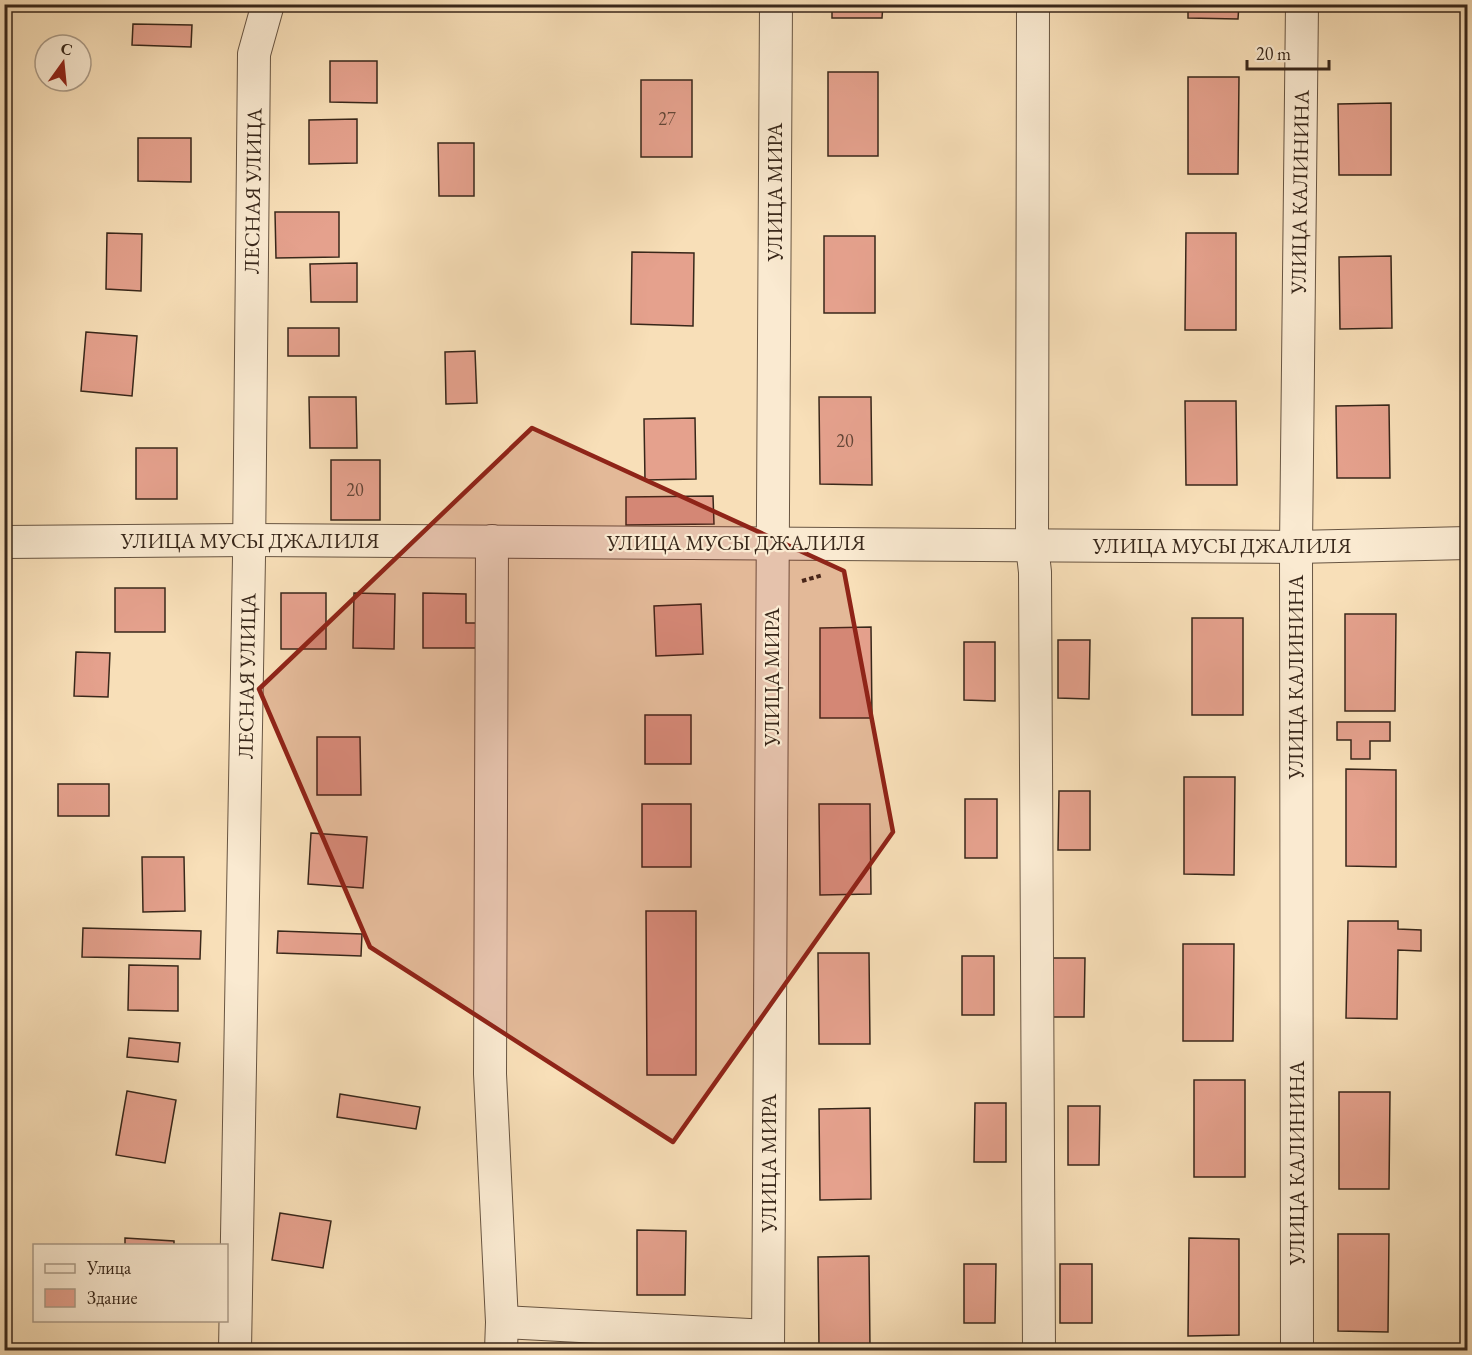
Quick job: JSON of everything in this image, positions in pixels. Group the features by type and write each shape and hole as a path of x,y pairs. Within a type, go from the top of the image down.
{"street":[{"name":"ЛЕСНАЯ УЛИЦА","path":"235,1350 249,540 254,54 268,4"},
{"name":"УЛИЦА МИРА","path":"768,1343 776,4"},
{"path":"1033,4 1032,546 1035,572 1039,1350"},
{"name":"УЛИЦА КАЛИНИНА","path":"1298,1350 1296,547 1302,4"},
{"name":"УЛИЦА МУСЫ ДЖАЛИЛЯ","path":"4,542 249,540 1296,547 1467,543"},
{"path":"492,541 490,1074 501,1336 768,1343"}],"highlighted area":[{"path":"532,428 844,571 893,832 673,1142 370,947 259,689"}],"building":[{"path":"832,4 883,4 882,18 832,18"},
{"path":"1188,4 1239,4 1238,19 1188,18"},
{"path":"133,24 192,25 191,47 132,45"},
{"path":"330,61 377,61 377,103 330,102"},
{"path":"828,72 878,72 878,156 828,156"},
{"path":"1188,77 1239,77 1238,174 1188,174"},
{"path":"641,80 692,80 692,157 641,157"},
{"path":"1391,103 1391,175 1339,175 1338,104"},
{"path":"357,119 357,163 309,164 309,120"},
{"path":"138,138 191,138 191,182 138,181"},
{"path":"438,143 474,143 474,196 439,196"},
{"path":"275,212 339,212 339,257 276,258"},
{"path":"107,233 142,234 141,291 106,289"},
{"path":"1186,233 1236,233 1236,330 1185,330"},
{"path":"824,236 875,236 875,313 824,313"},
{"path":"632,252 694,253 693,326 631,324"},
{"path":"1391,256 1392,328 1340,329 1339,257"},
{"path":"357,263 357,302 311,302 310,264"},
{"path":"288,328 339,328 339,356 288,356"},
{"path":"86,332 137,336 132,396 81,391"},
{"path":"475,351 477,403 446,404 445,352"},
{"path":"309,397 356,397 357,448 310,448"},
{"path":"819,397 871,397 872,485 820,484"},
{"path":"1185,401 1236,401 1237,485 1186,485"},
{"path":"1389,405 1390,478 1337,478 1336,406"},
{"path":"695,418 696,479 645,480 644,419"},
{"path":"136,448 177,448 177,499 136,499"},
{"path":"331,460 380,460 380,520 331,520"},
{"path":"713,496 714,524 626,525 626,497"},
{"path":"115,588 165,588 165,632 115,632"},
{"path":"281,593 326,593 326,649 281,649"},
{"path":"354,593 395,594 394,649 353,648"},
{"path":"423,593 466,594 466,623 479,623 479,648 423,648"},
{"path":"701,604 703,654 656,656 654,606"},
{"path":"1345,614 1396,614 1395,711 1345,711"},
{"path":"1192,618 1243,618 1243,715 1192,715"},
{"path":"871,627 872,718 820,718 820,628"},
{"path":"1058,640 1090,640 1089,699 1058,698"},
{"path":"964,642 995,642 995,701 964,700"},
{"path":"76,652 110,653 108,697 74,696"},
{"path":"645,715 691,715 691,764 645,764"},
{"path":"1337,722 1390,722 1390,741 1370,741 1370,759 1351,759 1351,740 1337,740"},
{"path":"317,737 360,737 361,795 317,795"},
{"path":"1346,769 1396,770 1396,867 1346,866"},
{"path":"1184,777 1235,777 1234,875 1184,874"},
{"path":"58,784 109,784 109,816 58,816"},
{"path":"1059,791 1090,791 1090,850 1058,850"},
{"path":"965,799 997,799 997,858 965,858"},
{"path":"642,804 691,804 691,867 642,867"},
{"path":"819,804 870,804 871,894 820,895"},
{"path":"311,833 367,837 363,888 308,884"},
{"path":"142,857 184,857 185,911 143,912"},
{"path":"646,911 696,911 696,1075 647,1075"},
{"path":"1348,921 1398,921 1398,929 1421,930 1421,951 1398,950 1397,1019 1346,1018"},
{"path":"83,928 201,931 200,959 82,957"},
{"path":"278,931 362,934 361,956 277,953"},
{"path":"1183,944 1234,944 1233,1041 1183,1041"},
{"path":"818,953 869,953 870,1044 819,1044"},
{"path":"962,956 994,956 994,1015 962,1015"},
{"path":"1053,958 1085,958 1084,1017 1053,1017"},
{"path":"129,965 178,966 178,1011 128,1010"},
{"path":"129,1038 180,1043 178,1062 127,1057"},
{"path":"1194,1080 1245,1080 1245,1177 1194,1177"},
{"path":"127,1091 176,1100 165,1163 116,1155"},
{"path":"1339,1092 1390,1092 1389,1189 1339,1189"},
{"path":"340,1094 420,1107 416,1129 337,1117"},
{"path":"975,1103 1006,1103 1006,1162 974,1162"},
{"path":"1068,1106 1100,1106 1099,1165 1068,1165"},
{"path":"870,1108 871,1199 820,1200 819,1109"},
{"path":"280,1213 331,1221 323,1268 272,1260"},
{"path":"637,1230 686,1231 685,1295 637,1295"},
{"path":"1338,1234 1389,1234 1388,1332 1338,1331"},
{"path":"125,1238 174,1241 174,1244 125,1244"},
{"path":"1189,1238 1239,1239 1239,1335 1188,1336"},
{"path":"869,1256 870,1347 819,1348 818,1257"},
{"path":"964,1264 996,1264 995,1323 964,1323"},
{"path":"1060,1264 1092,1264 1092,1323 1060,1323"},
{"path":"90,1348 145,1348 145,1350 90,1350"}]}
